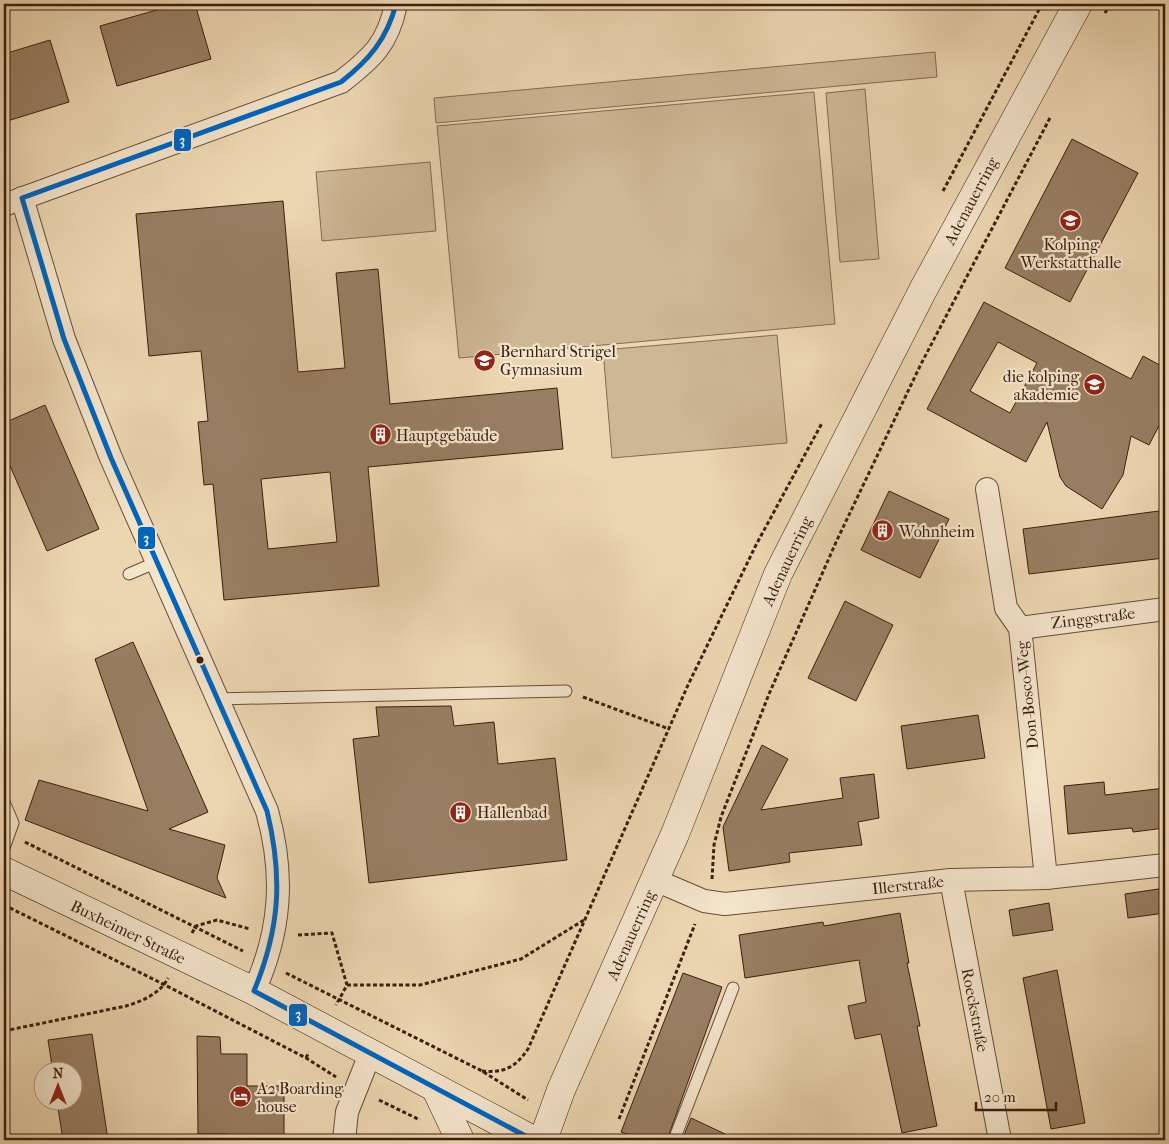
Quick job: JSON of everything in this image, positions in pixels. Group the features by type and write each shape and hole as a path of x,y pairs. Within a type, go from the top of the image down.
{"main road":[{"name":"Adenauerring","path":"544,1140 561,1090 655,880 778,574 923,290 1078,4"},
{"name":"Buxheimer Straße","path":"4,871 254,991 533,1140"},
{"path":"436,1089 460,1140"}],"street":[{"path":"254,991 266,963 274,933 278,856 267,811 111,458 13,202 341,82 372,59 392,25 396,4"},
{"name":"Don-Bosco-Weg","path":"987,489 1006,608 1020,628 1046,878"},
{"name":"Zinggstraße","path":"1020,628 1165,609"},
{"name":"Illerstraße","path":"655,880 704,901 725,904 951,880 1046,878 1165,865"},
{"name":"Roeckstraße","path":"951,880 1000,1140"},
{"path":"344,1140 347,1112 370,1054"}],"lane":[{"path":"129,574 157,562"},
{"path":"216,699 566,691"},
{"path":"4,802 13,823 4,848"},
{"path":"674,1140 733,988"}],"path":[{"path":"1102,19 1110,4"},
{"path":"618,1119 704,901 711,880 714,845 721,817 769,694 837,540 921,364 1054,111"},
{"path":"566,691 669,729"},
{"path":"8,835 38,847 196,926"},
{"path":"4,904 306,1058 355,1089 420,1119 424,1126"},
{"path":"347,985 420,985 521,959 586,919"},
{"path":"4,1031 126,1006 144,1000 165,985"},
{"path":"340,998 482,1071"}],"shaded area":[{"path":"935,52 937,77 436,123 434,98"},
{"path":"865,89 879,259 840,262 826,93"},
{"path":"814,92 835,324 459,358 437,126"},
{"path":"430,162 436,231 322,241 316,172"},
{"path":"777,335 787,443 612,458 603,350"}],"building":[{"path":"178,4 195,4 211,59 117,86 100,26"},
{"path":"50,40 69,102 4,122 4,54"},
{"name":"Kolping Werkstatthalle","path":"1072,139 1138,173 1070,302 1005,268"},
{"name":"Hauptgebäude","path":"283,201 298,372 345,368 336,273 378,269 390,404 557,388 563,449 368,467 379,586 224,600 213,484 204,485 198,422 208,421 201,351 149,356 136,214","holes":["330,472 337,542 268,549 261,479"]},
{"name":"die kolping akademie","path":"984,302 1131,379 1143,356 1165,368 1165,414 1149,445 1131,436 1123,475 1102,509 1066,486 1060,477 1047,422 1026,462 927,409","holes":["998,342 1037,363 1010,413 970,391"]},
{"path":"45,405 99,529 47,551 4,452 4,423"},
{"name":"Wohnheim","path":"889,491 949,519 920,578 861,550"},
{"path":"1159,511 1164,558 1029,574 1023,529"},
{"path":"845,601 893,625 856,701 808,678"},
{"path":"133,642 208,812 169,829 225,845 217,878 226,898 25,820 39,780 148,811 95,659"},
{"name":"Hallenbad","path":"451,706 454,726 494,722 498,764 555,758 567,860 369,883 353,739 379,736 376,707"},
{"path":"978,715 985,758 907,769 901,726"},
{"path":"762,745 788,759 761,810 843,798 840,778 874,774 879,818 858,822 862,845 789,853 790,862 729,871 723,827"},
{"path":"1104,782 1105,795 1165,788 1165,828 1133,832 1132,828 1068,834 1064,786"},
{"path":"1165,888 1165,913 1128,918 1125,894"},
{"path":"1049,903 1053,930 1013,936 1009,910"},
{"path":"900,913 909,963 907,963 920,1026 917,1026 937,1126 902,1133 881,1034 855,1039 848,1006 866,1002 859,960 745,978 739,935 823,922 824,926"},
{"path":"1057,970 1085,1123 1051,1129 1023,978"},
{"path":"683,973 722,987 667,1140 644,1140 621,1132"},
{"path":"92,1034 108,1140 63,1140 59,1112 82,1112 82,1062 51,1062 48,1040"},
{"name":"A2 Boarding house","path":"197,1036 220,1037 221,1054 247,1054 247,1086 284,1086 284,1140 227,1140 227,1134 198,1134"},
{"path":"691,1118 738,1140 682,1140"}],"transit line":[{"name":"3","path":"396,4 388,28 376,48 341,82 22,198 64,339 111,458 267,811 275,858 276,902 269,946 254,991 533,1140"}],"place":[{"name":"Kolping Werkstatthalle","path":"1071,220"},
{"name":"Bernhard Strigel Gymnasium","path":"484,360"},
{"name":"die kolping akademie","path":"1095,385"},
{"name":"Hauptgebäude","path":"380,435"},
{"name":"Wohnheim","path":"883,531"},
{"name":"Hallenbad","path":"461,812"},
{"name":"A2 Boarding house","path":"241,1097"}]}
